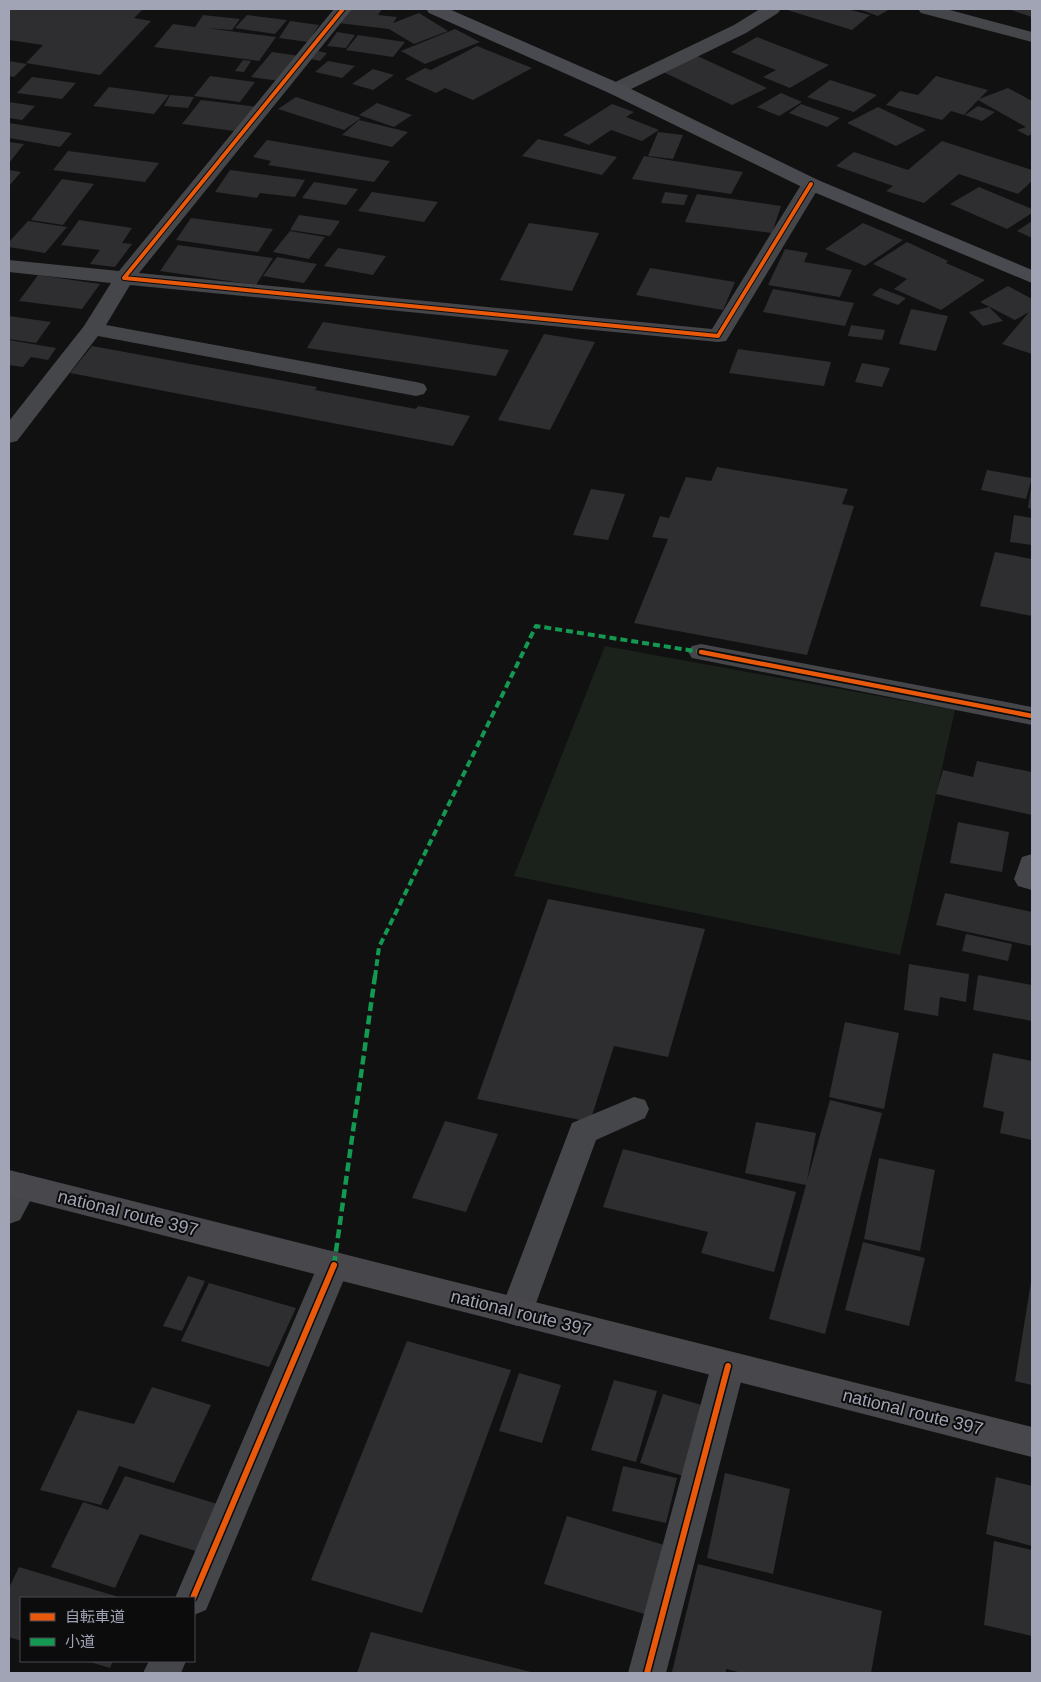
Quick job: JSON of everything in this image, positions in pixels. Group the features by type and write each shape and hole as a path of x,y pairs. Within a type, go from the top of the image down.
{"highway":[{"name":"national route 397","path":"13,1193 334,1266 1032,1442"}],"street":[{"path":"9,436 93,329 124,278 343,9"},
{"path":"435,9 616,89 810,184 1032,277"},
{"path":"616,89 740,29 772,9"},
{"path":"927,9 1032,37"},
{"path":"9,266 718,336 810,184"},
{"path":"93,329 416,389"},
{"path":"701,652 1032,716"},
{"path":"1032,864 1028,879 1032,880"},
{"path":"518,1312 583,1132 634,1109"},
{"path":"193,1597 334,1266"},
{"path":"647,1673 728,1366"}],"shaded area":[{"path":"605,646 955,710 900,955 514,876"}],"building":[{"path":"10,9 143,9 134,18 151,21 100,75 26,63 43,45 9,40"},
{"path":"348,9 382,9 378,15 397,17 393,23 419,13 448,31 414,44 389,29 338,23"},
{"path":"784,9 847,9 870,15 852,30"},
{"path":"858,9 890,9 878,16"},
{"path":"1008,9 1032,9 1032,17"},
{"path":"203,15 240,19 232,30 206,28 276,37 259,61 154,47 173,24 195,27"},
{"path":"247,15 287,20 275,34 235,28"},
{"path":"290,21 319,25 308,42 279,38"},
{"path":"455,29 480,42 425,64 401,51"},
{"path":"337,32 355,35 346,48 327,46"},
{"path":"358,35 405,42 393,57 346,50"},
{"path":"757,37 829,65 790,88 763,77 776,70 731,52"},
{"path":"477,46 532,68 473,100 445,88 436,93 405,79 425,68 431,70"},
{"path":"318,51 327,53 320,61 311,59"},
{"path":"272,52 300,56 280,81 251,77"},
{"path":"691,53 767,88 732,105 657,69"},
{"path":"243,60 251,61 244,72 235,71"},
{"path":"9,61 27,64 14,77 9,76"},
{"path":"328,61 355,66 342,78 315,72"},
{"path":"373,69 394,75 373,90 352,84"},
{"path":"210,76 255,82 240,102 194,96"},
{"path":"936,76 988,90 979,99 1008,88 1032,101 1032,134 1028,136 1017,130 1026,127 978,100 964,115 951,111 942,120 886,105 900,91 918,95"},
{"path":"32,77 76,83 62,99 17,93"},
{"path":"830,80 877,95 854,112 807,97"},
{"path":"109,87 169,95 154,114 93,106"},
{"path":"781,93 802,102 779,116 757,107"},
{"path":"170,95 194,97 188,108 164,106"},
{"path":"296,97 361,118 344,130 278,109"},
{"path":"201,100 259,107 241,132 182,124"},
{"path":"9,102 35,106 22,120 9,118"},
{"path":"377,103 412,115 394,127 359,115"},
{"path":"612,104 634,112 626,117 659,130 642,141 611,130 589,145 563,135"},
{"path":"801,104 840,118 827,127 789,113"},
{"path":"978,106 995,112 982,121 965,115"},
{"path":"878,107 926,130 896,146 847,123"},
{"path":"359,120 408,132 392,147 342,135"},
{"path":"9,123 72,133 60,147 9,138"},
{"path":"658,132 683,135 673,159 648,156"},
{"path":"538,139 617,157 602,175 522,156"},
{"path":"267,140 390,161 374,182 268,165 271,161 253,157"},
{"path":"942,141 1032,170 1032,181 1018,194 959,174 924,203 886,191 893,186 836,166 854,152 908,170"},
{"path":"9,142 24,144 9,163"},
{"path":"68,151 159,163 145,182 53,170"},
{"path":"644,156 743,172 731,194 632,179"},
{"path":"9,170 21,172 9,186"},
{"path":"230,170 305,180 295,197 260,193 257,198 215,192"},
{"path":"62,179 94,184 63,225 31,220"},
{"path":"314,182 358,189 346,205 302,198"},
{"path":"979,187 1032,209 1032,213 1007,229 950,204"},
{"path":"372,192 438,202 424,222 358,211"},
{"path":"665,192 688,195 684,205 661,203"},
{"path":"697,194 781,206 772,233 685,222"},
{"path":"299,215 340,221 330,236 290,230"},
{"path":"191,218 273,229 258,252 176,240"},
{"path":"79,220 132,228 122,243 132,244 115,267 90,264 100,250 61,245"},
{"path":"28,221 67,227 45,253 9,247 9,242"},
{"path":"1032,221 1032,238 1017,231"},
{"path":"529,223 599,233 572,291 500,280"},
{"path":"863,223 903,240 865,266 825,249"},
{"path":"290,231 325,237 309,259 273,252"},
{"path":"907,242 948,261 946,263 985,280 941,310 894,289 907,279 873,264"},
{"path":"178,245 273,258 256,285 160,271"},
{"path":"338,248 386,256 373,275 324,266"},
{"path":"785,249 808,253 804,262 852,270 840,297 768,285"},
{"path":"277,257 317,264 304,283 263,276"},
{"path":"650,268 735,282 723,310 636,295"},
{"path":"38,275 100,284 82,309 19,301"},
{"path":"1008,286 1032,299 1032,354 1002,344 1029,312 1015,320 980,302"},
{"path":"880,288 906,298 898,305 872,295"},
{"path":"773,289 854,303 845,326 763,312"},
{"path":"989,307 1003,321 983,326 969,312"},
{"path":"911,309 948,316 936,351 899,344"},
{"path":"9,316 51,322 36,343 9,339"},
{"path":"323,322 509,350 496,376 307,348"},
{"path":"851,325 885,330 882,340 848,336"},
{"path":"544,334 595,342 550,430 498,420"},
{"path":"9,340 56,348 48,360 31,357 23,367 9,365"},
{"path":"92,346 317,387 315,390 416,409 418,406 470,416 453,446 70,373"},
{"path":"738,349 831,362 824,386 729,373"},
{"path":"862,363 890,368 882,387 855,382"},
{"path":"717,467 848,489 842,504 854,506 807,655 634,623 668,539 652,537 660,516 669,518 686,477 711,481"},
{"path":"987,470 1032,478 1026,499 981,490"},
{"path":"591,489 625,494 608,540 573,535"},
{"path":"1032,489 1032,509 1028,508"},
{"path":"1014,515 1032,518 1032,545 1010,542"},
{"path":"995,552 1032,559 1032,616 980,606"},
{"path":"977,761 1032,772 1032,815 936,794 943,770 973,777"},
{"path":"958,822 1009,832 1002,872 950,863"},
{"path":"945,893 1032,912 1032,946 936,925"},
{"path":"548,899 705,929 668,1057 614,1046 590,1122 477,1099"},
{"path":"966,934 1012,944 1008,961 962,951"},
{"path":"909,964 969,974 966,1002 940,997 938,1016 904,1010"},
{"path":"978,975 1032,985 1032,1021 973,1010"},
{"path":"845,1022 899,1033 884,1109 829,1097"},
{"path":"993,1053 1032,1061 1032,1140 1000,1133 1004,1112 983,1107"},
{"path":"830,1100 882,1113 825,1334 769,1319 806,1185 745,1173 756,1122 816,1133 807,1181"},
{"path":"445,1121 498,1134 466,1212 412,1198"},
{"path":"623,1149 796,1192 774,1272 701,1253 708,1232 603,1207"},
{"path":"879,1158 935,1170 920,1251 864,1239"},
{"path":"863,1242 925,1258 909,1326 845,1310"},
{"path":"188,1276 205,1281 182,1331 163,1326"},
{"path":"209,1283 296,1308 269,1367 181,1341"},
{"path":"1032,1283 1032,1385 1015,1381"},
{"path":"407,1341 511,1370 422,1613 311,1580"},
{"path":"519,1373 561,1385 542,1443 499,1431"},
{"path":"614,1380 657,1391 636,1462 591,1450"},
{"path":"152,1387 211,1405 174,1483 119,1466 101,1505 40,1490 78,1410 134,1424"},
{"path":"663,1394 719,1410 697,1480 640,1463"},
{"path":"623,1466 677,1478 666,1523 612,1511"},
{"path":"725,1473 790,1489 773,1574 707,1558"},
{"path":"125,1476 234,1509 212,1556 140,1534 115,1588 51,1567 83,1502 108,1510"},
{"path":"996,1477 1032,1486 1032,1546 986,1534"},
{"path":"567,1516 681,1550 661,1619 544,1584"},
{"path":"994,1541 1032,1550 1032,1636 984,1625"},
{"path":"698,1564 882,1611 871,1673 742,1673 726,1669 726,1673 672,1672"},
{"path":"19,1567 119,1597 20,1597 20,1641 9,1637 9,1588"},
{"path":"371,1632 535,1673 357,1673"},
{"path":"90,1662 113,1662 110,1668"}],"marked path":[{"path":"334,1265 379,947 536,626 701,652"}],"cycle path":[{"path":"343,9 124,278 718,336 811,184"},
{"path":"701,652 1032,716"},
{"path":"193,1597 334,1265"},
{"path":"647,1673 728,1366"}]}
